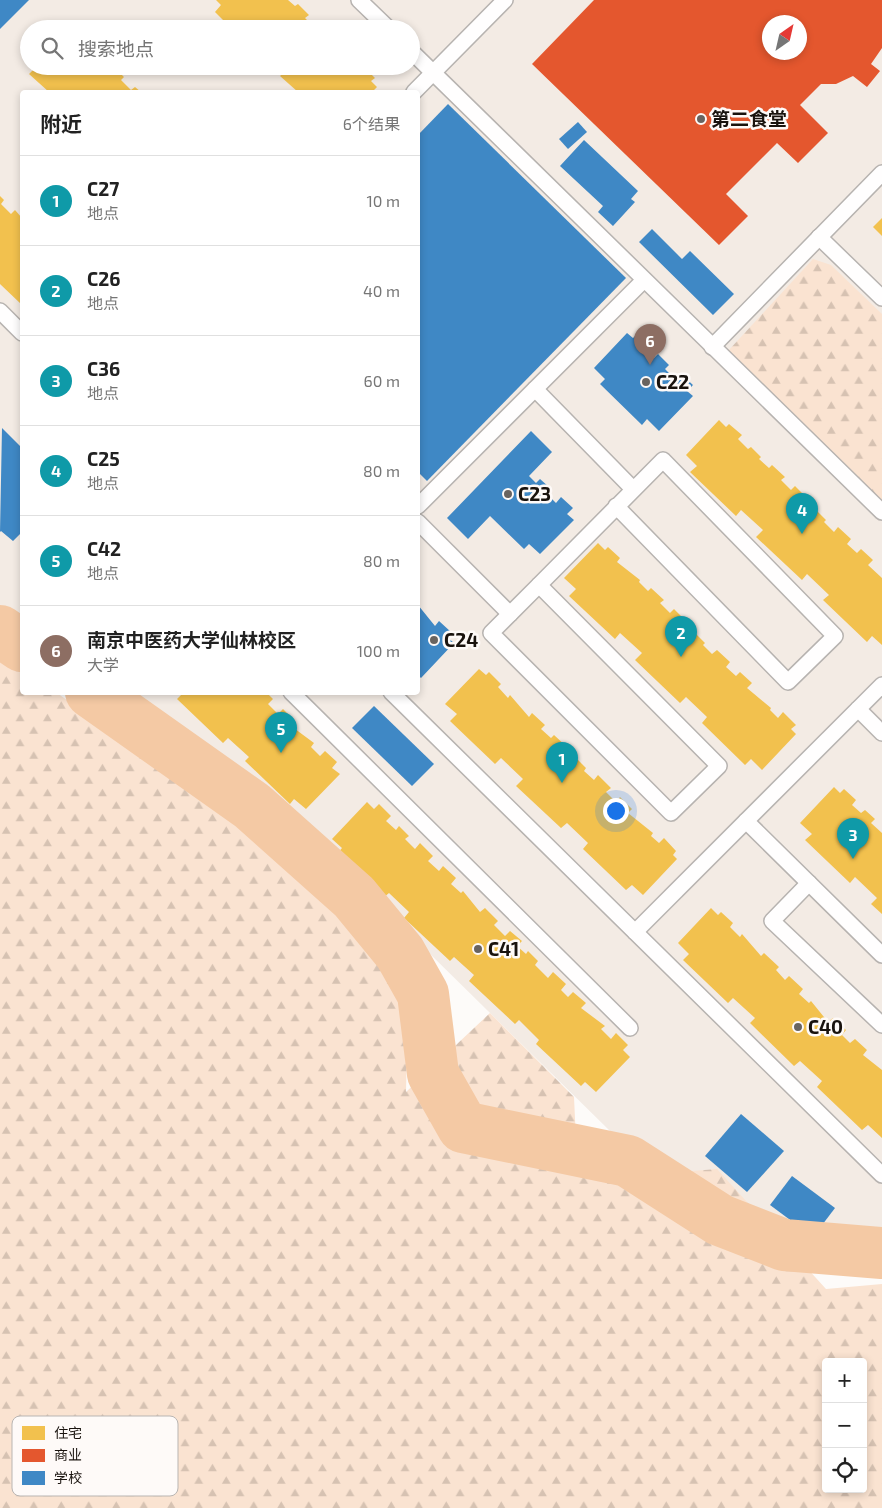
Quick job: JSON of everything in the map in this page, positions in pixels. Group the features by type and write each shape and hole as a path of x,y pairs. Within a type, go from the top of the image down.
{"lane":[{"path":"359,0 380,20"},
{"path":"416,90 504,0"},
{"path":"420,60 712,348 882,512"},
{"path":"712,348 882,173"},
{"path":"819,237 882,298"},
{"path":"420,504 644,280"},
{"path":"0,310 20,331"},
{"path":"535,389 633,489"},
{"path":"539,585 718,766 671,813 491,633 616,506 663,460 835,636 788,682 616,506"},
{"path":"420,524 510,614"},
{"path":"635,932 882,685"},
{"path":"294,695 630,1028"},
{"path":"394,695 882,1174"},
{"path":"858,709 882,733"},
{"path":"746,821 882,955"},
{"path":"809,883 772,921 882,1025"}],"shaded area":[{"path":"0,0 882,0 882,1252 847,1254 647,1159 609,1130 304,830 89,695 420,695 420,90 20,90 20,652 0,638"}],"green space":[{"path":"813,259 831,265 882,314 882,506 728,351"},
{"path":"0,652 20,667 20,695 60,695 265,840 381,950 408,1004 406,1092 490,1013 574,1097 576,1140 680,1172 717,1169 826,1289 882,1284 882,1508 0,1508"}],"building: 住宅":[{"path":"216,0 288,0 295,6 298,4 309,15 305,18 307,20 223,20 215,12 221,5"},
{"path":"30,75 122,75 124,77 121,80 131,90 47,90"},
{"path":"372,75 375,78 371,81 377,87 374,90 296,90 280,76"},
{"path":"0,196 4,200 1,204 11,214 15,210 20,216 20,303 0,284"},
{"path":"882,218 882,236 873,227"},
{"path":"719,420 726,427 729,424 742,435 738,439 748,449 751,447 761,457 759,459 769,468 772,465 785,477 781,480 791,490 795,486 807,498 803,503 812,510 814,508 826,520 824,522 834,532 838,527 851,539 847,544 857,553 861,549 873,560 868,565 882,578 882,645 872,636 867,642 823,600 829,595 807,574 802,580 756,537 763,530 741,510 736,516 690,472 697,466 686,455"},
{"path":"598,543 605,550 608,547 620,558 617,562 640,580 639,582 648,591 651,588 664,600 660,603 670,613 674,609 686,621 682,625 691,633 693,631 705,643 703,645 712,654 717,650 730,662 726,667 736,676 740,672 752,683 747,688 771,708 770,710 778,718 783,712 796,725 791,729 796,734 762,770 751,759 745,765 702,723 707,717 686,697 680,703 635,660 642,653 620,633 615,639 569,596 576,589 564,578"},
{"path":"479,669 486,675 489,672 501,684 498,687 508,698 510,695 529,717 532,713 545,725 541,729 551,738 554,735 567,747 563,751 571,759 574,756 586,768 584,771 594,780 598,775 611,788 606,792 616,802 620,797 632,809 628,813 653,833 651,836 659,843 664,838 676,851 673,855 677,859 643,895 632,885 626,890 583,849 588,843 567,823 561,828 516,786 523,779 501,758 495,764 450,721 457,714 445,704"},
{"path":"181,695 269,695 273,699 268,704 278,714 283,709 295,721 291,726 314,743 311,747 320,756 325,751 337,762 332,768 340,774 306,809 294,799 290,804 245,761 249,757 228,738 223,743 177,699"},
{"path":"834,787 840,793 844,789 856,800 852,805 861,813 865,810 875,819 871,823 882,833 882,914 871,904 877,898 855,877 850,883 805,840 812,834 800,823"},
{"name":"C41","path":"367,802 374,809 379,804 391,816 386,821 396,830 399,826 409,836 405,839 415,849 420,843 433,856 428,861 439,871 443,866 456,878 451,884 461,893 463,891 480,912 485,908 498,921 494,925 505,936 510,931 522,941 517,946 526,954 528,951 538,961 535,965 548,978 553,972 566,984 561,990 568,997 573,992 586,1003 581,1008 605,1026 601,1029 611,1039 616,1033 628,1045 623,1050 630,1057 596,1092 585,1082 581,1086 536,1044 539,1040 519,1020 515,1024 469,981 474,975 454,957 450,961 404,918 409,912 389,893 383,898 337,854 342,848 332,839"},
{"name":"C40","path":"711,908 718,915 721,912 733,923 730,927 740,937 742,934 761,956 764,953 779,967 776,970 785,980 789,976 803,989 799,994 809,1003 811,1001 828,1022 833,1018 846,1030 842,1035 850,1043 855,1039 867,1050 863,1055 882,1070 882,1138 868,1125 862,1130 817,1087 822,1081 800,1061 794,1066 750,1023 755,1018 733,998 728,1003 683,960 689,954 678,943"}],"building: 商业":[{"name":"第二食堂","path":"594,0 882,0 882,48 871,64 880,71 867,87 853,76 836,84 821,84 800,105 828,133 798,163 777,143 726,194 748,216 719,245 532,64"}],"building: 学校":[{"path":"0,0 29,0 0,29"},
{"path":"448,104 626,278 427,481 420,474 420,133"},
{"path":"578,122 587,132 568,149 559,139"},
{"path":"584,140 638,191 631,199 635,202 613,226 598,212 603,206 560,166"},
{"path":"652,229 682,259 690,251 734,294 713,315 639,242"},
{"name":"C22","path":"639,332 650,343 644,349 654,358 658,354 669,365 665,369 676,380 681,374 693,385 687,391 693,396 659,431 647,419 642,425 600,384 605,379 594,368 627,333 633,338"},
{"path":"2,428 20,446 20,534 13,541 0,532"},
{"name":"C23","path":"531,431 552,452 529,476 536,483 540,479 549,487 544,491 556,503 561,497 573,508 567,514 574,520 540,554 529,544 524,549 490,516 468,539 447,518"},
{"name":"C24","path":"420,607 435,626 439,621 451,632 447,637 454,643 421,678"},
{"path":"374,706 434,764 412,786 352,728"},
{"path":"741,1114 784,1151 747,1192 705,1156"},
{"path":"792,1176 835,1208 813,1237 770,1205"}],"waterway":[{"path":"0,631 20,645"},
{"path":"95,695 252,806 354,897 400,953 423,994 433,1074 463,1127 628,1161 720,1220 784,1245 882,1253"}],"place":[{"name":"第二食堂","path":"701,119"},
{"name":"南京中医药大学仙林校区","path":"650,365"},
{"name":"C22","path":"646,382"},
{"name":"C23","path":"508,494"},
{"name":"C25","path":"802,534"},
{"name":"C24","path":"434,640"},
{"name":"C26","path":"681,657"},
{"name":"C42","path":"281,753"},
{"name":"C27","path":"562,783"},
{"name":"C36","path":"853,859"},
{"name":"C41","path":"478,949"},
{"name":"C40","path":"798,1027"}]}
